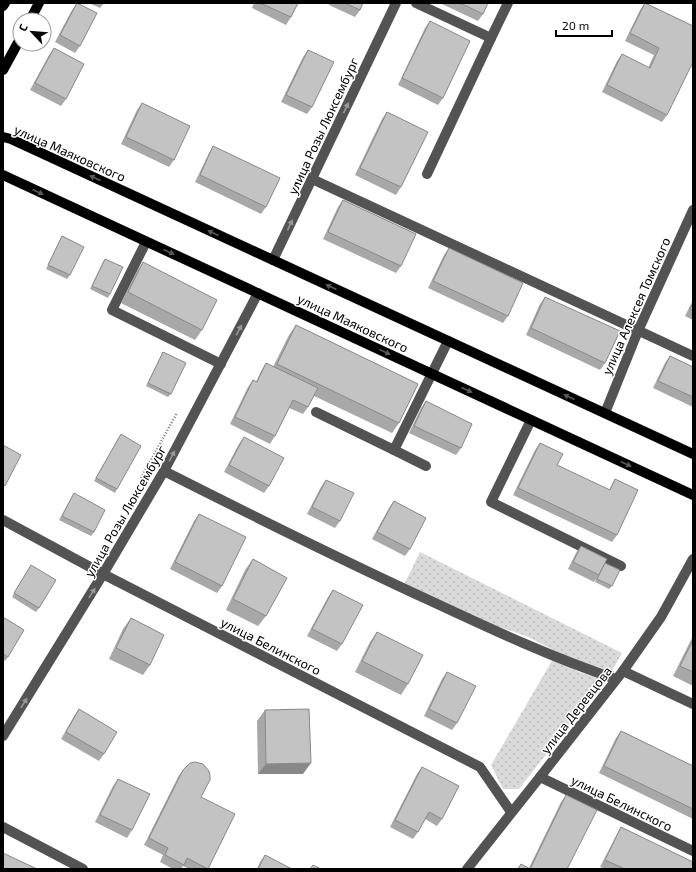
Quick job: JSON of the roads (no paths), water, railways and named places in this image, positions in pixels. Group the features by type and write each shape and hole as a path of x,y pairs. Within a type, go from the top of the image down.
{"main road":[{"path":"34,12 39,3"},
{"path":"3,70 13,52"},
{"name":"улица Маяковского","path":"3,136 693,454"},
{"name":"улица Маяковского","path":"3,175 693,495"}],"street":[{"name":"улица Розы Люксембург","path":"274,260 396,3"},
{"path":"416,3 491,38"},
{"path":"427,174 508,3"},
{"path":"312,179 693,356"},
{"name":"улица Алексея Томского","path":"605,413 638,331 693,210"},
{"path":"146,242 112,310 221,364"},
{"name":"улица Розы Люксембург","path":"3,736 104,574 164,471 258,293"},
{"path":"394,450 448,341"},
{"path":"316,412 426,466"},
{"path":"531,420 491,502 621,566"},
{"path":"164,471 342,560 486,627 578,666 616,679"},
{"name":"улица Белинского","path":"3,520 104,574 480,767 511,812"},
{"name":"улица Деревцова","path":"466,869 623,671 661,618 693,559"},
{"path":"623,671 693,704"},
{"name":"улица Белинского","path":"540,777 693,851"},
{"path":"3,827 83,869"}]}
